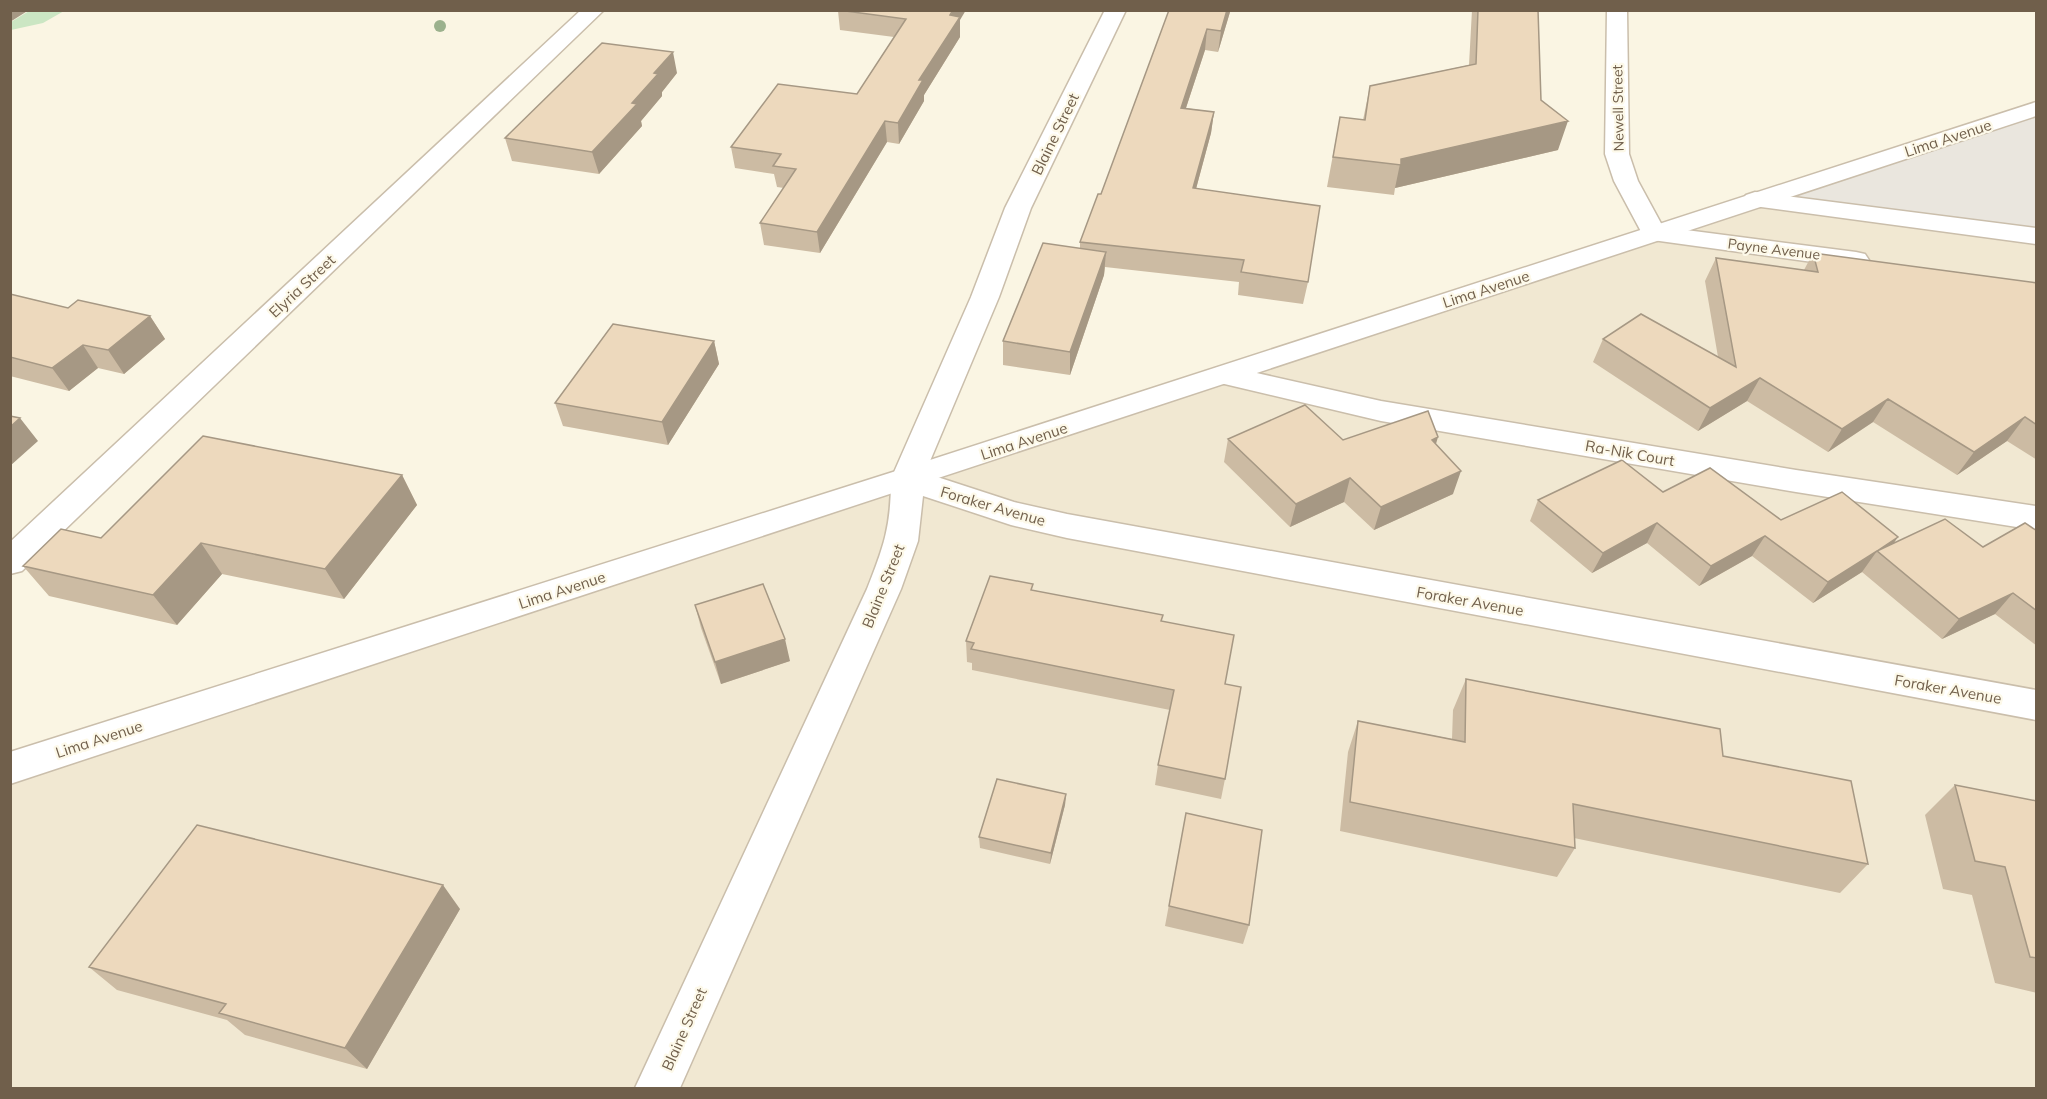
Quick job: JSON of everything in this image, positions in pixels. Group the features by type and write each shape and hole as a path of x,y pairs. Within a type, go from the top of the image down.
{"street":[{"name":"Elyria Street","path":"10,561 594,10"},
{"name":"Blaine Street","path":"657,1089 884,589 902,541 907,512 907,479 985,297 1018,208 1116,10"},
{"name":"Newell Street","path":"1617,10 1617,154 1626,181 1653,234"},
{"name":"Lima Avenue","path":"10,768 907,479 2037,109"},
{"path":"1755,200 2037,236"},
{"name":"Payne Avenue","path":"1653,234 1886,264"},
{"name":"Ra-Nik Court","path":"1226,375 1381,411 1796,481 2037,518"},
{"name":"Foraker Avenue","path":"907,479 1011,513 1067,526 2037,705"}],"shaded area":[{"path":"2036,101 2036,1088 11,1088 10,761"},
{"path":"2036,109 2036,236 1755,200"}],"green space":[{"path":"29,11 64,11 43,23 11,30 11,22"}],"building":[{"path":"838,10 953,10 950,15 960,17 919,80 923,80 898,123 885,121 817,232 760,223 796,169 773,166 781,154 731,147 778,84 857,94 906,19"},
{"path":"1169,10 1227,10 1221,31 1207,29 1181,108 1214,112 1193,188 1320,206 1308,282 1241,272 1244,260 1080,242 1098,194 1101,194"},
{"path":"1478,10 1538,10 1541,100 1568,121 1401,159 1401,165 1333,157 1340,117 1365,120 1370,86 1476,64"},
{"path":"602,43 673,52 654,73 658,74 632,103 637,104 592,152 505,138"},
{"path":"1043,243 1106,252 1070,352 1003,341"},
{"path":"1813,253 2037,283 2037,425 2025,417 1974,452 1888,399 1842,429 1760,378 1710,408 1603,339 1641,314 1736,367 1716,258 1818,272"},
{"path":"10,294 68,308 78,300 150,316 108,350 83,345 52,368 10,357"},
{"path":"613,324 714,341 662,422 555,403"},
{"path":"1305,405 1343,440 1428,411 1438,437 1432,440 1461,471 1381,507 1350,478 1296,504 1228,439"},
{"path":"10,416 20,418 10,427"},
{"path":"203,436 402,475 325,569 201,543 153,595 23,566 61,529 101,538"},
{"path":"1622,460 1663,492 1710,468 1781,520 1842,492 1898,537 1828,582 1765,536 1711,566 1657,523 1603,553 1538,500"},
{"path":"1945,519 1983,547 2025,523 2037,531 2037,611 2013,593 1959,619 1877,551"},
{"path":"990,576 1033,584 1031,590 1163,615 1161,621 1234,635 1225,684 1241,687 1225,779 1158,765 1174,690 971,649 974,643 966,641"},
{"path":"763,584 785,639 715,662 695,605"},
{"path":"1466,679 1720,729 1723,756 1851,781 1868,864 1573,804 1575,848 1350,802 1358,721 1465,742"},
{"path":"997,779 1066,794 1051,853 979,837"},
{"path":"1955,785 2037,801 2037,958 2030,957 2005,867 1975,861"},
{"path":"1186,813 1262,830 1249,925 1169,906"},
{"path":"197,825 443,885 345,1048 219,1013 226,1004 89,967"}]}
